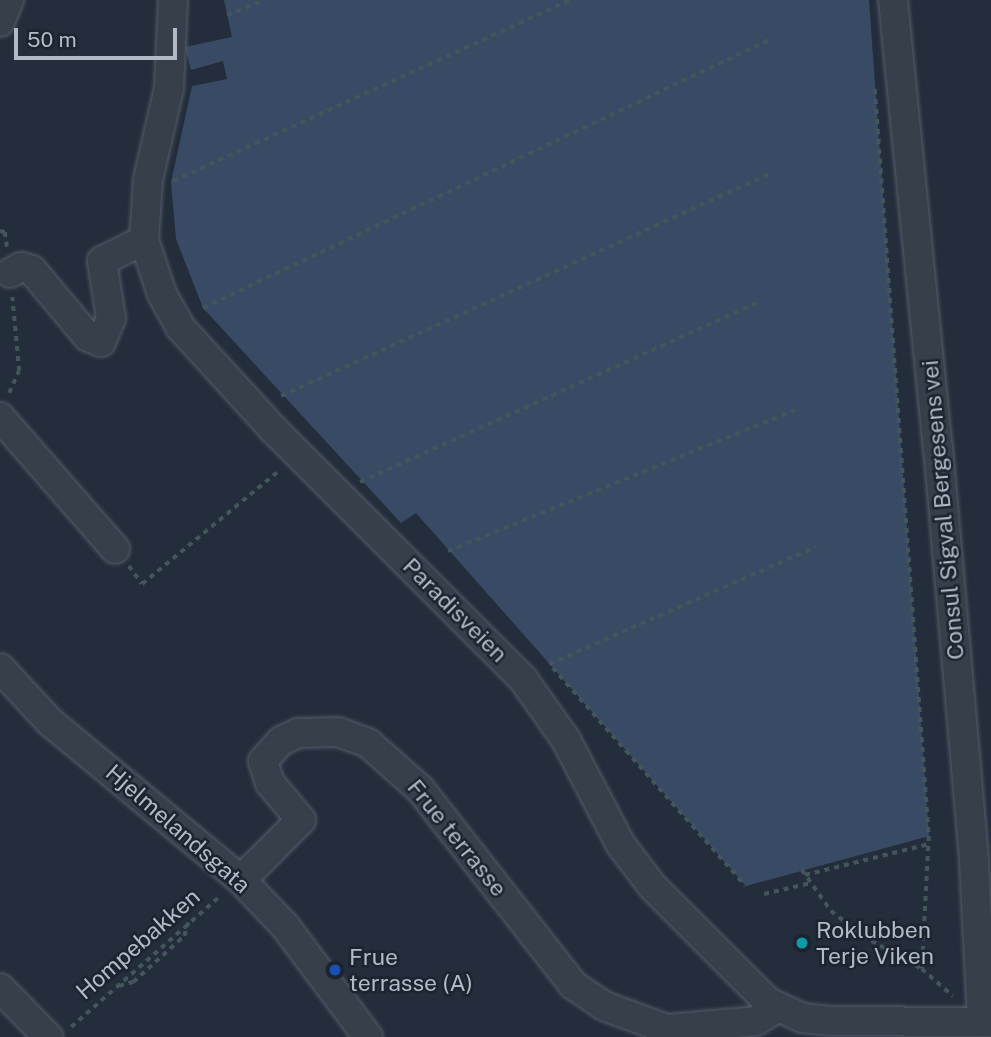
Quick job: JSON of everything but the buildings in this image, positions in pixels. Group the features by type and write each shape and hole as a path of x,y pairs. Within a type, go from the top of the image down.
{"street":[{"path":"0,22 9,0"},
{"name":"Paradisveien","path":"173,0 169,88 148,180 144,240 162,294 180,327 299,454 523,679 566,740 621,845 653,887 691,930 777,1008 831,1021 986,1022"},
{"name":"Consul Sigval Bergesens vei","path":"893,0 940,461 986,1022"},
{"path":"10,273 21,267 32,270 88,337 101,342 111,318 102,261 144,240"},
{"path":"0,417 115,549"},
{"name":"Hjelmelandsgata","path":"0,668 50,722 241,880 285,926 368,1037"},
{"name":"Frue terrasse","path":"241,880 301,820 270,783 263,761 281,741 298,733 346,734 368,743 421,789 573,985 604,1006 667,1029 755,1021 777,1008"},
{"path":"0,988 58,1033"}],"path":[{"path":"227,15 264,0"},
{"path":"172,182 570,0"},
{"path":"203,308 771,39"},
{"path":"874,82 929,844 922,969"},
{"path":"281,396 769,174"},
{"path":"0,395 12,392 19,371 10,273"},
{"path":"360,482 759,302"},
{"path":"447,551 796,410"},
{"path":"115,549 142,584 299,454"},
{"path":"549,664 816,547"},
{"path":"553,668 746,886"},
{"path":"805,875 929,844"},
{"path":"802,870 831,912 863,936 922,969 986,1022"},
{"name":"Hompebakken","path":"58,1033 241,880"},
{"path":"764,894 811,883"},
{"path":"116,987 133,982 184,936 189,921"}],"water":[{"path":"224,0 869,0 929,836 746,886 416,513 401,523 203,308 176,239 171,182 192,86 227,79 223,61 191,70 185,47 232,37"}],"place":[{"name":"Roklubben Terje Viken","path":"802,943"},
{"name":"Frue terrasse (A)","path":"335,970"}]}
